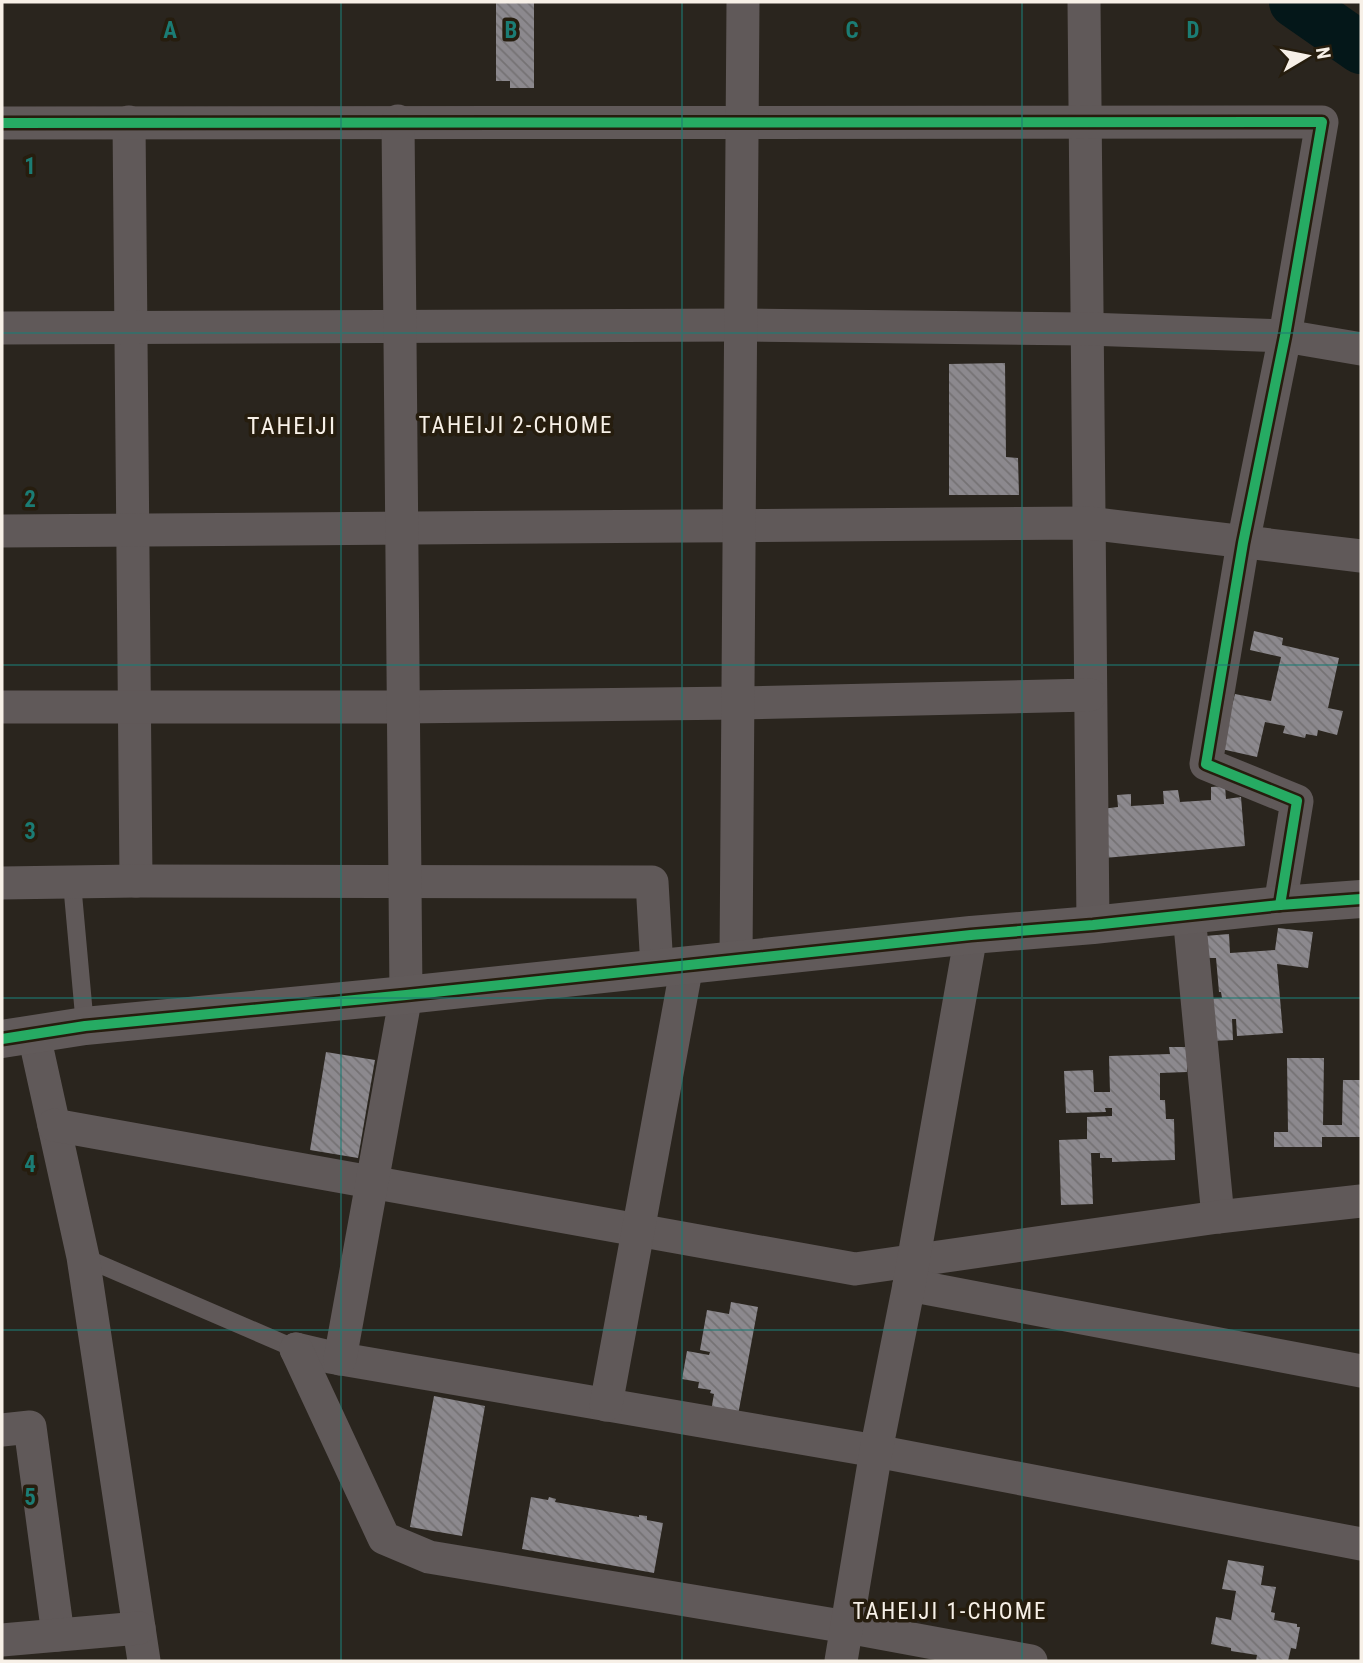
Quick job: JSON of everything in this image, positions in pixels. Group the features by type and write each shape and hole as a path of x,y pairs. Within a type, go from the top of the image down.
{"street":[{"path":"736,960 743,2"},
{"path":"1084,2 1093,925"},
{"path":"340,1359 406,995 398,121"},
{"path":"2,122 1322,122 1285,336 1243,543 1206,764 1297,801 1280,905"},
{"path":"129,122 136,881"},
{"path":"2,328 741,325 1087,329 1285,336 1361,349"},
{"path":"2,531 1088,523 1361,556"},
{"path":"2,707 403,707 1090,695"},
{"path":"2,883 652,882 672,967 638,1230 606,1405"},
{"path":"144,1661 83,1257 54,1125 18,1037 85,1026 406,995 971,934 1361,899"},
{"path":"1189,915 1218,1217"},
{"path":"841,1661 876,1451 911,1273 971,934"},
{"path":"54,1125 855,1269 911,1273 1361,1371"},
{"path":"911,1273 1218,1217 1361,1201"},
{"path":"296,1349 340,1359 876,1451 1361,1544"},
{"path":"296,1349 384,1538 429,1557 847,1627 1031,1661"},
{"path":"2,1430 30,1427 58,1635"},
{"path":"2,1640 139,1628"}],"lane":[{"path":"72,883 85,1026"},
{"path":"83,1257 296,1349"}],"building":[{"path":"496,2 534,2 534,88 510,88 510,81 496,81"},
{"path":"1005,363 1006,457 1018,458 1019,495 949,495 949,364"},
{"path":"1254,631 1283,638 1282,645 1339,658 1328,708 1343,711 1337,735 1318,730 1317,736 1306,734 1305,738 1283,733 1285,726 1265,722 1257,757 1217,748 1235,694 1271,701 1281,657 1250,650"},
{"path":"1225,786 1226,799 1241,797 1245,846 1104,858 1101,809 1118,807 1117,795 1131,794 1131,806 1164,804 1163,791 1178,790 1180,802 1211,800 1211,787"},
{"path":"1278,928 1313,932 1308,968 1277,964 1283,1033 1237,1036 1236,1019 1232,1019 1233,1040 1212,1041 1208,999 1222,998 1216,958 1207,958 1205,936 1229,934 1230,953 1275,950"},
{"path":"1169,1047 1187,1047 1187,1072 1160,1073 1160,1100 1165,1100 1166,1119 1174,1119 1175,1160 1112,1162 1112,1158 1100,1158 1100,1153 1091,1153 1093,1204 1061,1205 1059,1140 1087,1139 1087,1117 1112,1116 1112,1108 1105,1108 1106,1112 1066,1113 1064,1071 1093,1070 1094,1092 1110,1092 1109,1056 1170,1054"},
{"path":"326,1052 375,1060 358,1158 310,1150"},
{"path":"1287,1058 1324,1058 1323,1125 1342,1125 1343,1080 1361,1080 1361,1137 1322,1137 1322,1147 1274,1147 1274,1132 1288,1132"},
{"path":"731,1302 758,1307 738,1415 711,1411 714,1394 710,1393 711,1390 698,1388 699,1382 682,1379 687,1351 709,1355 710,1352 700,1350 707,1310 729,1314"},
{"path":"434,1396 485,1406 462,1536 410,1527"},
{"path":"531,1497 548,1500 549,1497 556,1499 555,1502 639,1517 647,1516 647,1520 663,1523 654,1573 522,1549"},
{"path":"1228,1560 1264,1566 1261,1585 1276,1587 1271,1612 1275,1613 1274,1620 1297,1624 1297,1627 1300,1627 1296,1649 1291,1648 1288,1661 1256,1661 1257,1655 1231,1651 1231,1648 1211,1644 1216,1617 1231,1620 1236,1591 1222,1589"}],"waterway":[{"path":"1295,2 1361,48"}],"cycle path":[{"path":"2,123 1322,122 1285,336 1243,543 1206,764 1297,801 1280,905"},
{"path":"2,1039 85,1026 971,935 1361,899"}],"district":[{"name":"TAHEIJI 2-CHOME","path":"516,425"},
{"name":"TAHEIJI","path":"292,426"},
{"name":"TAHEIJI 1-CHOME","path":"950,1611"}]}
